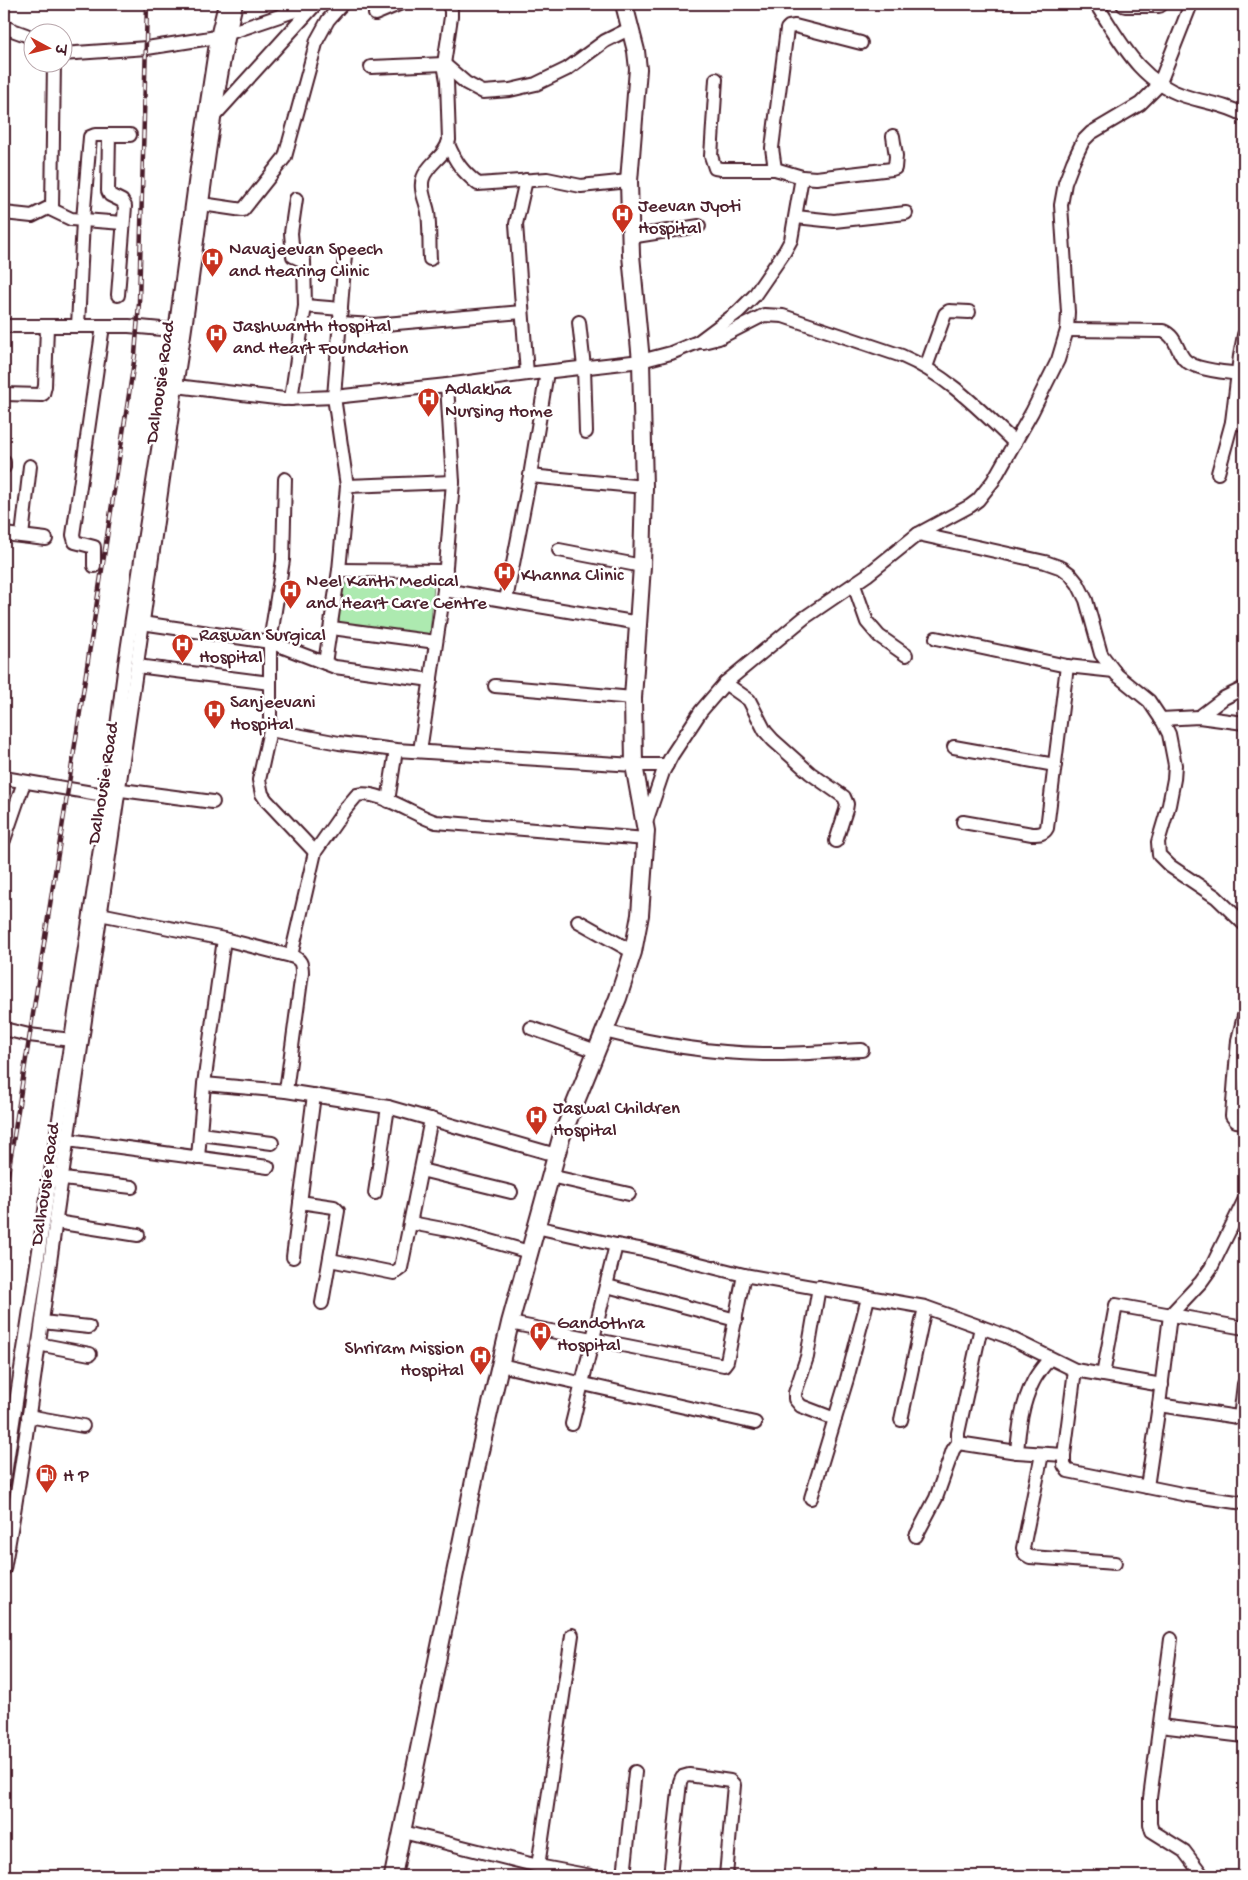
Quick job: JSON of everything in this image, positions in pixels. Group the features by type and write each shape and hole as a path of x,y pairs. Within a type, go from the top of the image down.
{"main road":[{"path":"393,1876 480,1451 510,1323 556,1155 565,1127 618,998 633,952 641,907 646,822 634,765 633,698 642,566 644,487 641,361 630,238 629,181 638,69 631,28 624,4"},
{"path":"1126,4 1159,4"}],"street":[{"name":"Dalhousie Road","path":"180,330 202,204 214,116 225,4"},
{"name":"Dalhousie Road","path":"4,1569 56,1222 56,1178 68,1140 89,911 114,793 137,666 138,622 180,330 203,130 222,35 236,4"},
{"path":"72,53 147,48 222,35 295,7 315,4"},
{"path":"203,130 315,4"},
{"path":"202,204 243,210 279,166 288,148 317,40 328,20 342,4"},
{"path":"375,14 399,4"},
{"path":"1096,4 1127,53 1159,85 1185,96 1229,107 1244,115"},
{"path":"646,822 672,755 701,711 725,683 804,618 854,585 918,534 978,500 993,481 1058,360 1067,330 1061,206 1067,176 1083,141 1091,133 1140,104 1159,85 1191,4"},
{"path":"452,6 444,64 447,87 448,144 454,159 463,173 478,184 555,179 582,186 629,181"},
{"path":"4,26 22,33"},
{"path":"775,170 772,148 787,29 795,26 861,43"},
{"path":"371,67 444,64 466,83 483,92 510,90 536,84 567,69 605,41 631,28"},
{"path":"52,209 54,72"},
{"path":"716,80 711,156 715,168 775,170 802,177 816,178 892,169 895,168 896,162 893,136"},
{"path":"78,326 83,220 90,137 95,135 130,135"},
{"path":"109,135 107,188 110,195 124,203 118,295"},
{"path":"430,259 428,212 422,180 448,144"},
{"path":"698,342 738,312 754,296 786,251 794,231 802,177"},
{"path":"526,180 516,224 521,269 527,374"},
{"path":"291,399 304,306 304,261 293,256 291,240 296,199"},
{"path":"4,213 32,216 45,208 52,209 67,218 123,224"},
{"path":"796,217 834,221 906,213"},
{"path":"630,238 699,226"},
{"path":"325,664 332,628 347,486 334,397 345,255"},
{"path":"304,306 341,309"},
{"path":"926,367 944,314 949,311 969,312"},
{"path":"340,324 374,325 522,312"},
{"path":"172,386 291,399 334,397 447,385 641,361 670,353 698,342 719,338 764,314 783,316 902,356 926,367 961,392 1015,443"},
{"path":"579,322 584,367 586,432"},
{"path":"4,326 103,326 180,330"},
{"path":"4,394 41,396 43,394 45,386 47,326"},
{"path":"94,566 94,547 75,542 73,535 103,326"},
{"path":"1067,330 1163,331 1172,336 1186,362 1196,367 1241,374"},
{"path":"1218,473 1238,423 1242,338 1244,335"},
{"path":"506,600 530,476 547,372"},
{"path":"420,751 444,590 454,482 447,385"},
{"path":"4,462 4,467"},
{"path":"22,536 30,466"},
{"path":"530,476 644,487"},
{"path":"285,479 283,560 270,642 270,730 260,780 262,794 266,800 315,852"},
{"path":"347,486 454,482"},
{"path":"4,534 46,539"},
{"path":"918,534 1045,562 1062,568 1070,574 1078,584 1086,600 1101,654 1114,671 1149,701 1169,734 1175,765 1169,805 1158,842 1159,854 1170,866 1216,897 1244,924"},
{"path":"558,550 642,566"},
{"path":"339,570 446,571"},
{"path":"854,585 866,622 880,636 906,655"},
{"path":"444,590 639,623"},
{"name":"Dalhousie Road","path":"4,1478 100,914 114,793 125,664 138,622"},
{"path":"138,622 270,642 335,667 431,680"},
{"path":"332,628 436,642"},
{"path":"936,638 1067,666 1114,671"},
{"path":"137,666 270,683"},
{"path":"963,822 1032,834 1045,832 1049,823 1054,765 1067,666"},
{"path":"725,683 749,700 761,724 773,740 810,773 844,797 846,800 846,810 836,841"},
{"path":"495,686 633,698"},
{"path":"1199,717 1224,698 1244,688"},
{"path":"1161,718 1199,717 1244,723"},
{"path":"270,730 339,743 396,750 634,765 667,765"},
{"path":"954,747 1054,765"},
{"path":"388,801 396,750"},
{"path":"4,778 114,793 213,802"},
{"path":"4,840 24,782"},
{"path":"291,956 315,852 355,797 362,794 388,801 425,819 436,822 646,839"},
{"path":"100,914 224,939 299,959 302,963 302,973 286,1091"},
{"path":"578,922 633,952"},
{"path":"198,1158 204,1084 224,939"},
{"path":"1244,1016 1238,1040 1240,1076 1232,1116 1236,1121 1244,1122"},
{"path":"531,1028 596,1051"},
{"path":"4,1029 29,1035 77,1041"},
{"path":"604,1031 662,1044 728,1052 764,1054 862,1050"},
{"path":"204,1084 286,1091 388,1107 556,1155"},
{"path":"293,1257 314,1095"},
{"path":"375,1193 388,1107"},
{"path":"330,1260 396,1273 402,1265 431,1119"},
{"path":"200,1134 272,1143"},
{"path":"68,1140 268,1168"},
{"path":"421,1170 511,1192"},
{"path":"550,1176 628,1194"},
{"path":"56,1178 132,1187"},
{"path":"1147,1487 1170,1315 1202,1282 1212,1268 1244,1201"},
{"path":"300,1202 338,1209 322,1303"},
{"path":"56,1222 138,1235"},
{"path":"411,1223 459,1232 529,1252"},
{"path":"536,1227 644,1250 744,1275 819,1287 925,1308 1006,1336 1049,1359 1075,1370 1162,1384"},
{"path":"572,1424 616,1245"},
{"path":"510,1323 724,1365 727,1361 744,1275"},
{"path":"607,1286 736,1320"},
{"path":"819,1287 807,1357 794,1399 801,1406 835,1419"},
{"path":"811,1498 868,1298"},
{"path":"1103,1375 1116,1305 1244,1328"},
{"path":"901,1420 925,1308"},
{"path":"42,1322 88,1328"},
{"path":"916,1536 936,1498 953,1450 958,1444 958,1433 981,1327"},
{"path":"38,1344 90,1354"},
{"path":"1017,1452 1019,1427 1026,1396 1033,1380 1049,1359"},
{"path":"500,1365 756,1422"},
{"path":"1075,1370 1064,1455 1066,1468 1072,1473 1187,1495 1244,1503"},
{"path":"1159,1405 1242,1418 1244,1384"},
{"path":"28,1416 83,1426"},
{"path":"958,1444 1017,1452 1064,1455"},
{"path":"1042,1454 1023,1548 1025,1554 1030,1557 1115,1563"},
{"path":"4,1478 18,1477"},
{"path":"538,1866 572,1635"},
{"path":"1171,1639 1150,1798 1150,1828 1154,1833 1184,1851 1203,1876"},
{"path":"1160,1726 1244,1736"},
{"path":"624,1876 635,1772"},
{"path":"670,1876 680,1782 682,1777 689,1775 730,1781 734,1785 726,1876"},
{"path":"403,1832 538,1866 590,1876"}],"green space":[{"path":"342,584 434,584 430,635 338,626"}],"railway":[{"path":"4,1200 135,355 139,303 147,4"}],"place":[{"name":"Jeevan Jyoti Hospital","path":"622,234"},
{"name":"Navajeevan Speech and Hearing Clinic","path":"213,277"},
{"name":"Jashwanth Hospital and Heart Foundation","path":"217,354"},
{"name":"Adlakha Nursing Home","path":"429,417"},
{"name":"Khanna Clinic","path":"505,592"},
{"name":"Neel Kanth Medical and Heart Care Centre","path":"290,609"},
{"name":"Raswan Surgical Hospital","path":"183,663"},
{"name":"Sanjeevani Hospital","path":"214,730"},
{"name":"Jaswal Children Hospital","path":"537,1136"},
{"name":"Gandothra Hospital","path":"541,1351"},
{"name":"Shriram Mission Hospital","path":"480,1376"},
{"name":"H P","path":"47,1493"}]}
